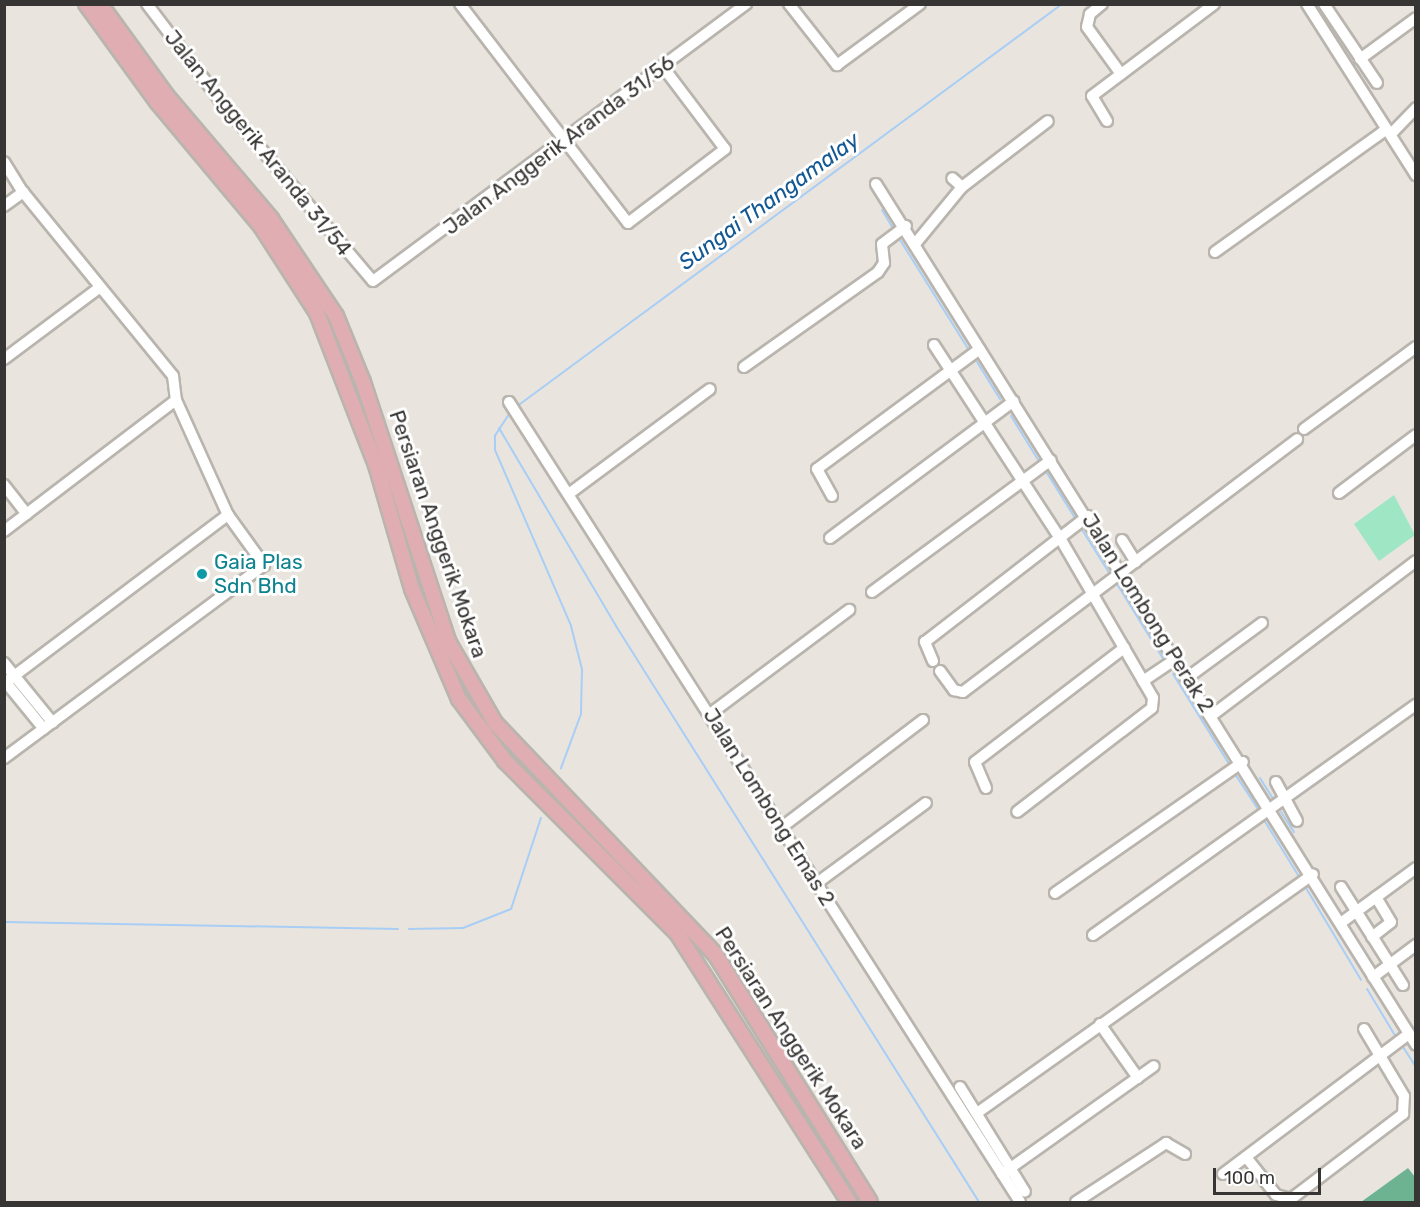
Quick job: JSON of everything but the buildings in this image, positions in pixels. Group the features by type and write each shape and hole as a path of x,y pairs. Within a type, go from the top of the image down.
{"main road":[{"name":"Persiaran Anggerik Mokara","path":"86,4 158,104 261,226 316,313 376,465 412,589 459,699 505,761 677,933 849,1203"},
{"name":"Persiaran Anggerik Mokara","path":"100,4 166,95 271,219 336,316 363,382 449,643 495,723 715,954 870,1203"}],"street":[{"name":"Jalan Anggerik Aranda 31/54","path":"147,4 370,280"},
{"path":"460,4 623,220 635,221 725,149 663,67"},
{"name":"Jalan Anggerik Aranda 31/56","path":"370,280 398,266 746,4"},
{"path":"789,4 837,65 920,4"},
{"path":"1102,4 1090,14 1087,27 1121,74"},
{"path":"1107,121 1092,96 1214,4"},
{"path":"1377,83 1325,5 1310,9 1416,175"},
{"path":"1360,59 1416,18"},
{"path":"1215,252 1389,132 1416,108"},
{"path":"915,244 962,187 1048,121"},
{"path":"4,162 23,192 173,376 176,400 228,515 261,560 261,569 49,726 6,754"},
{"path":"952,178 962,187"},
{"name":"Jalan Lombong Perak 2","path":"876,184 900,231 915,244 1088,516 1174,660 1273,809 1373,977 1416,1044"},
{"path":"4,206 23,192"},
{"path":"744,367 878,272 884,263 882,244 900,231"},
{"path":"4,359 99,288"},
{"path":"934,345 1060,538 1153,698 1152,708 1017,812"},
{"path":"1304,429 1416,348"},
{"path":"832,496 818,469 980,349"},
{"path":"570,493 711,389"},
{"path":"4,531 176,400"},
{"path":"830,538 1014,400"},
{"name":"Jalan Lombong Emas 2","path":"509,402 519,412 817,883 1006,1171 1020,1203"},
{"path":"1339,493 1416,435"},
{"path":"1088,516 925,642 936,666 954,690 963,692 1297,439"},
{"path":"872,592 1051,460"},
{"path":"4,484 27,514"},
{"path":"8,679 228,515"},
{"path":"1122,540 1136,562"},
{"path":"1211,716 1416,561"},
{"path":"710,714 849,609"},
{"path":"1186,678 1263,622"},
{"path":"986,788 975,762 1124,648"},
{"path":"1143,681 1174,660"},
{"path":"4,663 8,679 49,726"},
{"path":"1093,935 1287,800 1416,705"},
{"path":"782,827 923,720"},
{"path":"1055,893 1243,762"},
{"path":"1276,782 1297,821"},
{"path":"817,883 926,803"},
{"path":"1341,922 1416,868"},
{"path":"977,1113 1312,874"},
{"path":"1341,887 1403,985"},
{"path":"1372,937 1391,922 1376,897"},
{"path":"1373,977 1416,945"},
{"path":"1100,1024 1138,1078"},
{"path":"1246,1156 1276,1195 1291,1199 1403,1114 1404,1096 1364,1029"},
{"path":"1223,1174 1409,1034"},
{"path":"1006,1171 1154,1066"},
{"path":"960,1086 977,1113 1006,1171 1025,1191"},
{"path":"1076,1203 1166,1143 1185,1154"}],"green space":[{"path":"1394,495 1415,535 1379,561 1354,524"},
{"path":"1408,1168 1415,1177 1415,1202 1361,1202"}],"waterway":[{"name":"Sungai Thangamalay","path":"516,407 1062,4"},
{"path":"882,210 894,230"},
{"path":"897,235 970,352"},
{"path":"977,362 1000,399"},
{"path":"511,411 495,436 495,450 571,626 582,669 581,714 561,768"},
{"path":"1011,416 1040,463"},
{"path":"499,428 616,626 979,1202"},
{"path":"1047,473 1075,518"},
{"path":"1081,528 1110,574"},
{"path":"1117,584 1164,660"},
{"path":"1173,674 1229,764"},
{"path":"1235,774 1258,809"},
{"path":"1260,778 1274,800"},
{"path":"1281,812 1294,832"},
{"path":"409,929 463,928 511,909 541,818"},
{"path":"1264,820 1298,875"},
{"path":"1306,888 1361,980"},
{"path":"4,922 398,929"},
{"path":"1367,989 1396,1037"},
{"path":"1403,1047 1416,1067"}],"place":[{"name":"Gaia Plas Sdn Bhd","path":"202,574"}]}
